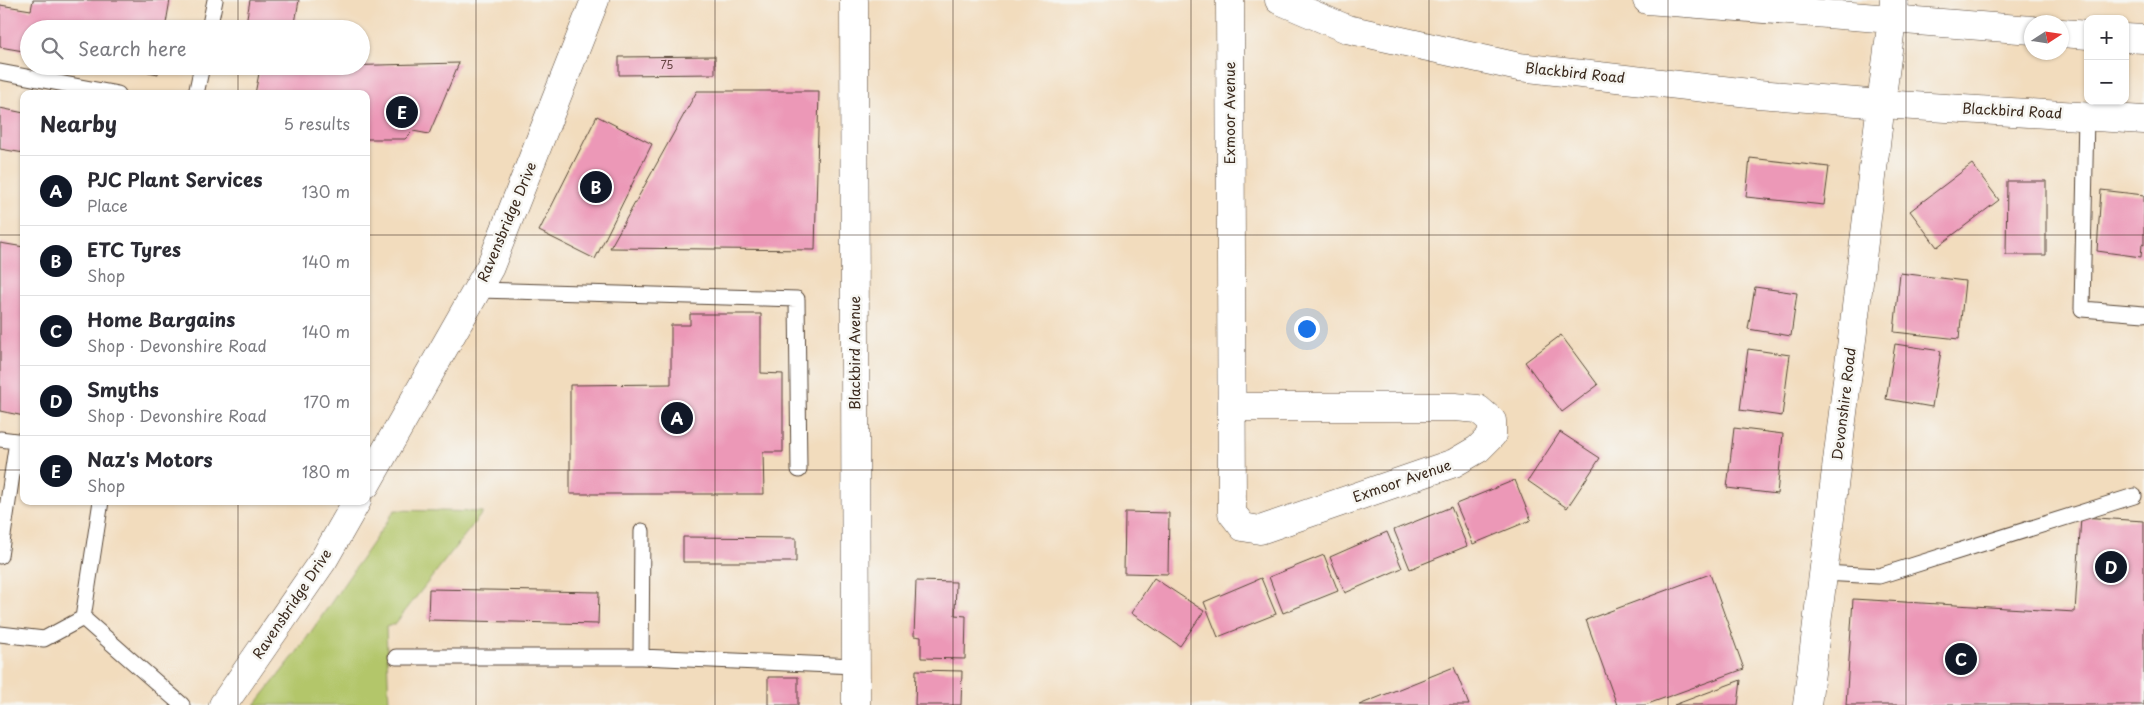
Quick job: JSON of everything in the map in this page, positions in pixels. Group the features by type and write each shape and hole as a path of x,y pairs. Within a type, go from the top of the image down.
{"street":[{"name":"Ravensbridge Drive","path":"370,478 490,267 595,0"},
{"name":"Blackbird Avenue","path":"854,0 856,705"},
{"name":"Exmoor Avenue","path":"1230,0 1232,513 1243,527 1260,530 1454,463 1478,449 1492,435 1492,421 1478,409 1455,407 1232,407"},
{"name":"Blackbird Road","path":"1279,0 1347,29 1519,67 1758,94 1881,104 2144,120"},
{"path":"1647,0 1893,10 2024,29"},
{"path":"1881,104 1893,10"},
{"path":"2069,34 2084,35"},
{"path":"2129,38 2144,40"},
{"name":"Devonshire Road","path":"1807,705 1881,104"},
{"name":"Ravensbridge Drive","path":"223,705 324,559 355,505"}],"lane":[{"path":"211,20 215,0"},
{"path":"0,72 97,90"},
{"path":"197,90 200,75"},
{"path":"2086,115 2082,309 2144,314"},
{"path":"478,290 797,300 799,470"},
{"path":"0,439 20,442"},
{"path":"0,556 20,447"},
{"path":"1823,573 1879,576 2134,496"},
{"path":"83,618 100,505"},
{"path":"642,531 642,657"},
{"path":"0,634 44,639 83,618"},
{"path":"83,618 182,705"},
{"path":"396,657 642,657 856,666"}],"green space":[{"path":"395,510 483,512 395,624 386,627 389,705 255,705 297,652"}],"building":[{"path":"33,0 170,0 167,20 20,20 20,50 0,47 0,5 31,10"},
{"path":"250,0 299,0 296,20 247,20"},
{"path":"715,56 715,74 619,75 619,57"},
{"path":"459,63 429,134 413,131 405,139 370,139 370,90 256,90 259,75 370,75 370,65"},
{"path":"697,91 819,91 815,250 610,248"},
{"path":"0,108 20,112 20,152 0,149"},
{"path":"597,116 652,144 595,259 539,231"},
{"path":"1750,158 1829,167 1824,205 1746,197"},
{"path":"1972,164 1999,200 1937,247 1910,211"},
{"path":"2007,181 2046,181 2046,255 2006,255"},
{"path":"2101,190 2144,195 2144,245 2142,244 2141,257 2097,251"},
{"path":"0,243 20,246 20,415 0,411"},
{"path":"1900,273 1965,281 1959,339 1894,332"},
{"path":"1755,287 1797,293 1791,336 1748,329"},
{"path":"690,314 761,314 761,373 783,374 783,452 763,452 764,494 570,494 570,385 671,384 671,325 690,325"},
{"path":"1561,335 1598,385 1562,412 1525,362"},
{"path":"1895,344 1941,351 1932,407 1886,399"},
{"path":"1748,349 1790,355 1782,416 1740,410"},
{"path":"1734,428 1783,434 1777,494 1727,488"},
{"path":"1560,432 1600,458 1567,508 1528,481"},
{"path":"1515,480 1531,520 1473,544 1456,504"},
{"path":"1451,507 1467,546 1410,569 1394,530"},
{"path":"1125,512 1169,513 1168,574 1124,573"},
{"path":"2081,517 2144,521 2144,705 1846,705 1853,599 2075,612"},
{"path":"1387,532 1402,568 1345,593 1330,557"},
{"path":"683,537 796,538 796,562 683,562"},
{"path":"1324,555 1338,591 1283,613 1269,577"},
{"path":"1710,574 1744,669 1645,705 1617,705 1586,620"},
{"path":"1154,578 1204,611 1180,646 1131,613"},
{"path":"1261,578 1276,614 1218,637 1204,602"},
{"path":"916,581 956,582 955,615 966,616 965,659 921,658 921,637 914,636"},
{"path":"429,589 599,592 598,624 428,620"},
{"path":"1454,667 1469,705 1359,705"},
{"path":"916,670 962,671 961,705 915,705"},
{"path":"768,677 798,677 798,705 768,705"},
{"path":"1741,680 1738,705 1674,705"}],"place":[{"name":"Naz's Motors","path":"402,112"},
{"name":"ETC Tyres","path":"596,187"},
{"name":"PJC Plant Services","path":"677,418"},
{"name":"Smyths","path":"2111,567"},
{"name":"Home Bargains","path":"1961,659"}]}
